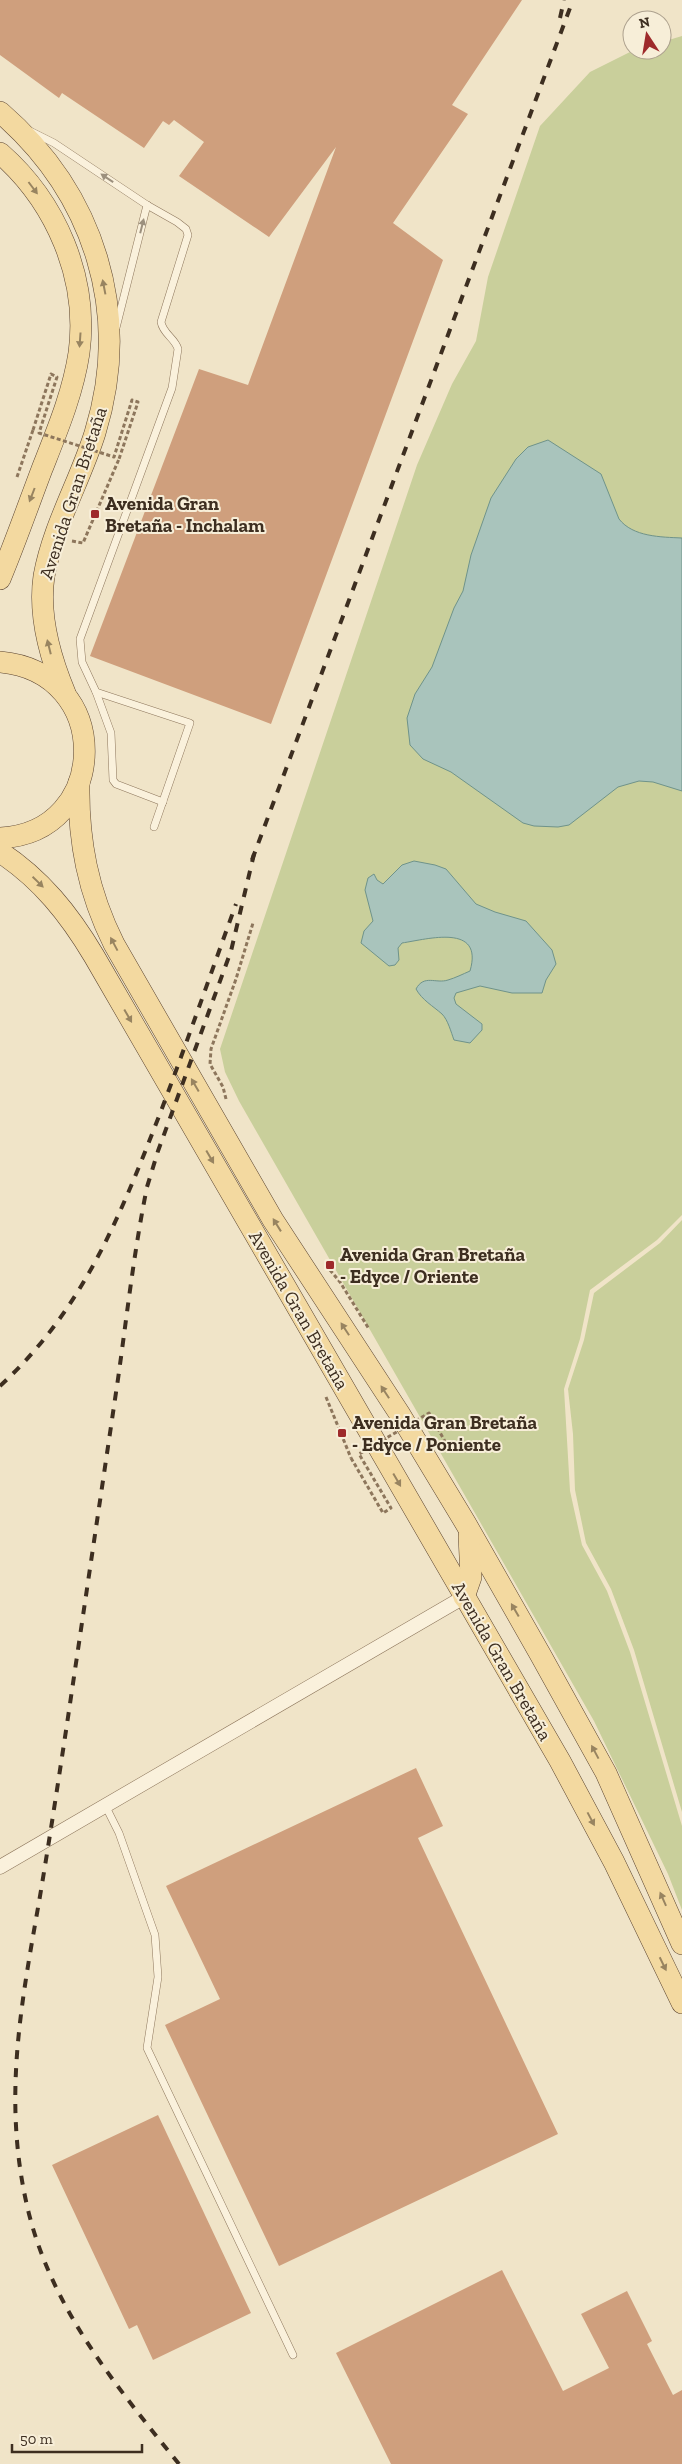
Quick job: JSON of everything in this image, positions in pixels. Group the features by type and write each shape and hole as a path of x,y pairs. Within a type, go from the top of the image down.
{"main road":[{"name":"Avenida Gran Bretaña","path":"0,112 43,155 62,180 84,222 97,258 105,289 109,358 103,401 96,429 55,538 44,576 42,605 52,660 65,694"},
{"name":"Avenida Gran Bretaña","path":"0,152 27,180 55,223 74,274 80,314 79,352 70,390 0,579"},
{"path":"0,662 23,665 51,680 65,694 76,711 85,742 85,763 79,783 67,804 50,820 29,832 0,838"},
{"name":"Avenida Gran Bretaña","path":"79,783 80,828 86,872 98,911 114,944 273,1220 399,1413 466,1524 606,1773 682,1944"},
{"name":"Avenida Gran Bretaña","path":"0,852 23,868 50,894 83,938 587,1810 682,2002"},
{"path":"464,1597 469,1585 472,1569 470,1540 466,1524"}],"street":[{"path":"0,1867 464,1597"}],"lane":[{"path":"16,126 54,143 147,205 182,225 188,235 161,322 164,331 176,344 178,359 172,388 80,639 82,662 96,692 111,733 112,780 116,784 163,802"},
{"path":"109,358 147,205"},
{"path":"96,692 190,723 154,827"},
{"path":"106,1807 119,1833 155,1935 158,1977 146,2048 293,2355"}],"path":[{"path":"33,430 51,374 57,377 39,433 114,457 132,400 138,402 119,459 83,543 55,538"},
{"path":"227,1104 223,1088 210,1064 210,1049 236,979 253,923"},
{"path":"351,1458 383,1513 391,1508 359,1454 429,1414 451,1452"}],"green space":[{"path":"682,36 682,1215 657,1240 590,1290 580,1339 564,1389 570,1491 582,1545 607,1591 630,1652 682,1826 682,1910 668,1874 594,1721 239,1101 225,1072 220,1049 417,465 452,384 476,341 488,277 540,126 590,72 622,56 622,60 672,60 672,39"},
{"path":"682,1220 682,1812 634,1650 611,1589 586,1543 575,1490 573,1434 568,1389 584,1340 594,1293 660,1243"}],"water":[{"path":"548,440 601,474 619,519 625,525 648,535 682,538 682,791 653,782 639,781 618,787 569,825 558,827 534,826 523,823 451,772 423,759 410,745 407,718 415,694 432,667 454,608 463,591 471,555 491,498 516,459 528,447"},
{"path":"414,861 446,869 476,904 526,921 552,950 556,964 546,980 542,993 512,993 480,986 456,993 454,998 456,1004 482,1024 482,1030 470,1043 454,1040 442,1014 424,1000 416,989 419,984 426,981 444,981 470,971 472,956 469,946 461,940 439,937 402,943 398,948 399,960 395,965 389,966 361,943 364,931 373,921 365,890 368,878 374,874 377,880 383,884 402,865"}],"building":[{"path":"0,0 522,0 452,105 468,114 393,223 443,260 271,724 90,656 199,369 248,385 336,147 269,237 179,176 204,142 174,120 169,125 163,121 144,148 62,93 59,98 0,55"},
{"path":"416,1768 443,1826 418,1838 558,2134 279,2266 165,2025 220,1999 166,1886"},
{"path":"158,2115 251,2313 153,2360 137,2325 129,2329 52,2165"},
{"path":"502,2270 563,2391 609,2368 581,2314 627,2291 652,2341 647,2344 673,2395 682,2390 682,2464 391,2464 336,2353"}],"railway":[{"path":"560,18 564,0"},
{"path":"252,860 573,0"},
{"path":"179,2464 90,2347 54,2284 40,2250 29,2214 16,2134 15,2096 20,2019 60,1768 142,1211 158,1151 231,951 254,854"},
{"path":"0,1386 55,1325 77,1292 115,1223 161,1111 236,904"}],"place":[{"name":"Avenida Gran Bretaña - Inchalam","path":"95,514"},
{"name":"Avenida Gran Bretaña - Edyce / Oriente","path":"330,1265"},
{"name":"Avenida Gran Bretaña - Edyce / Poniente","path":"342,1433"}]}
